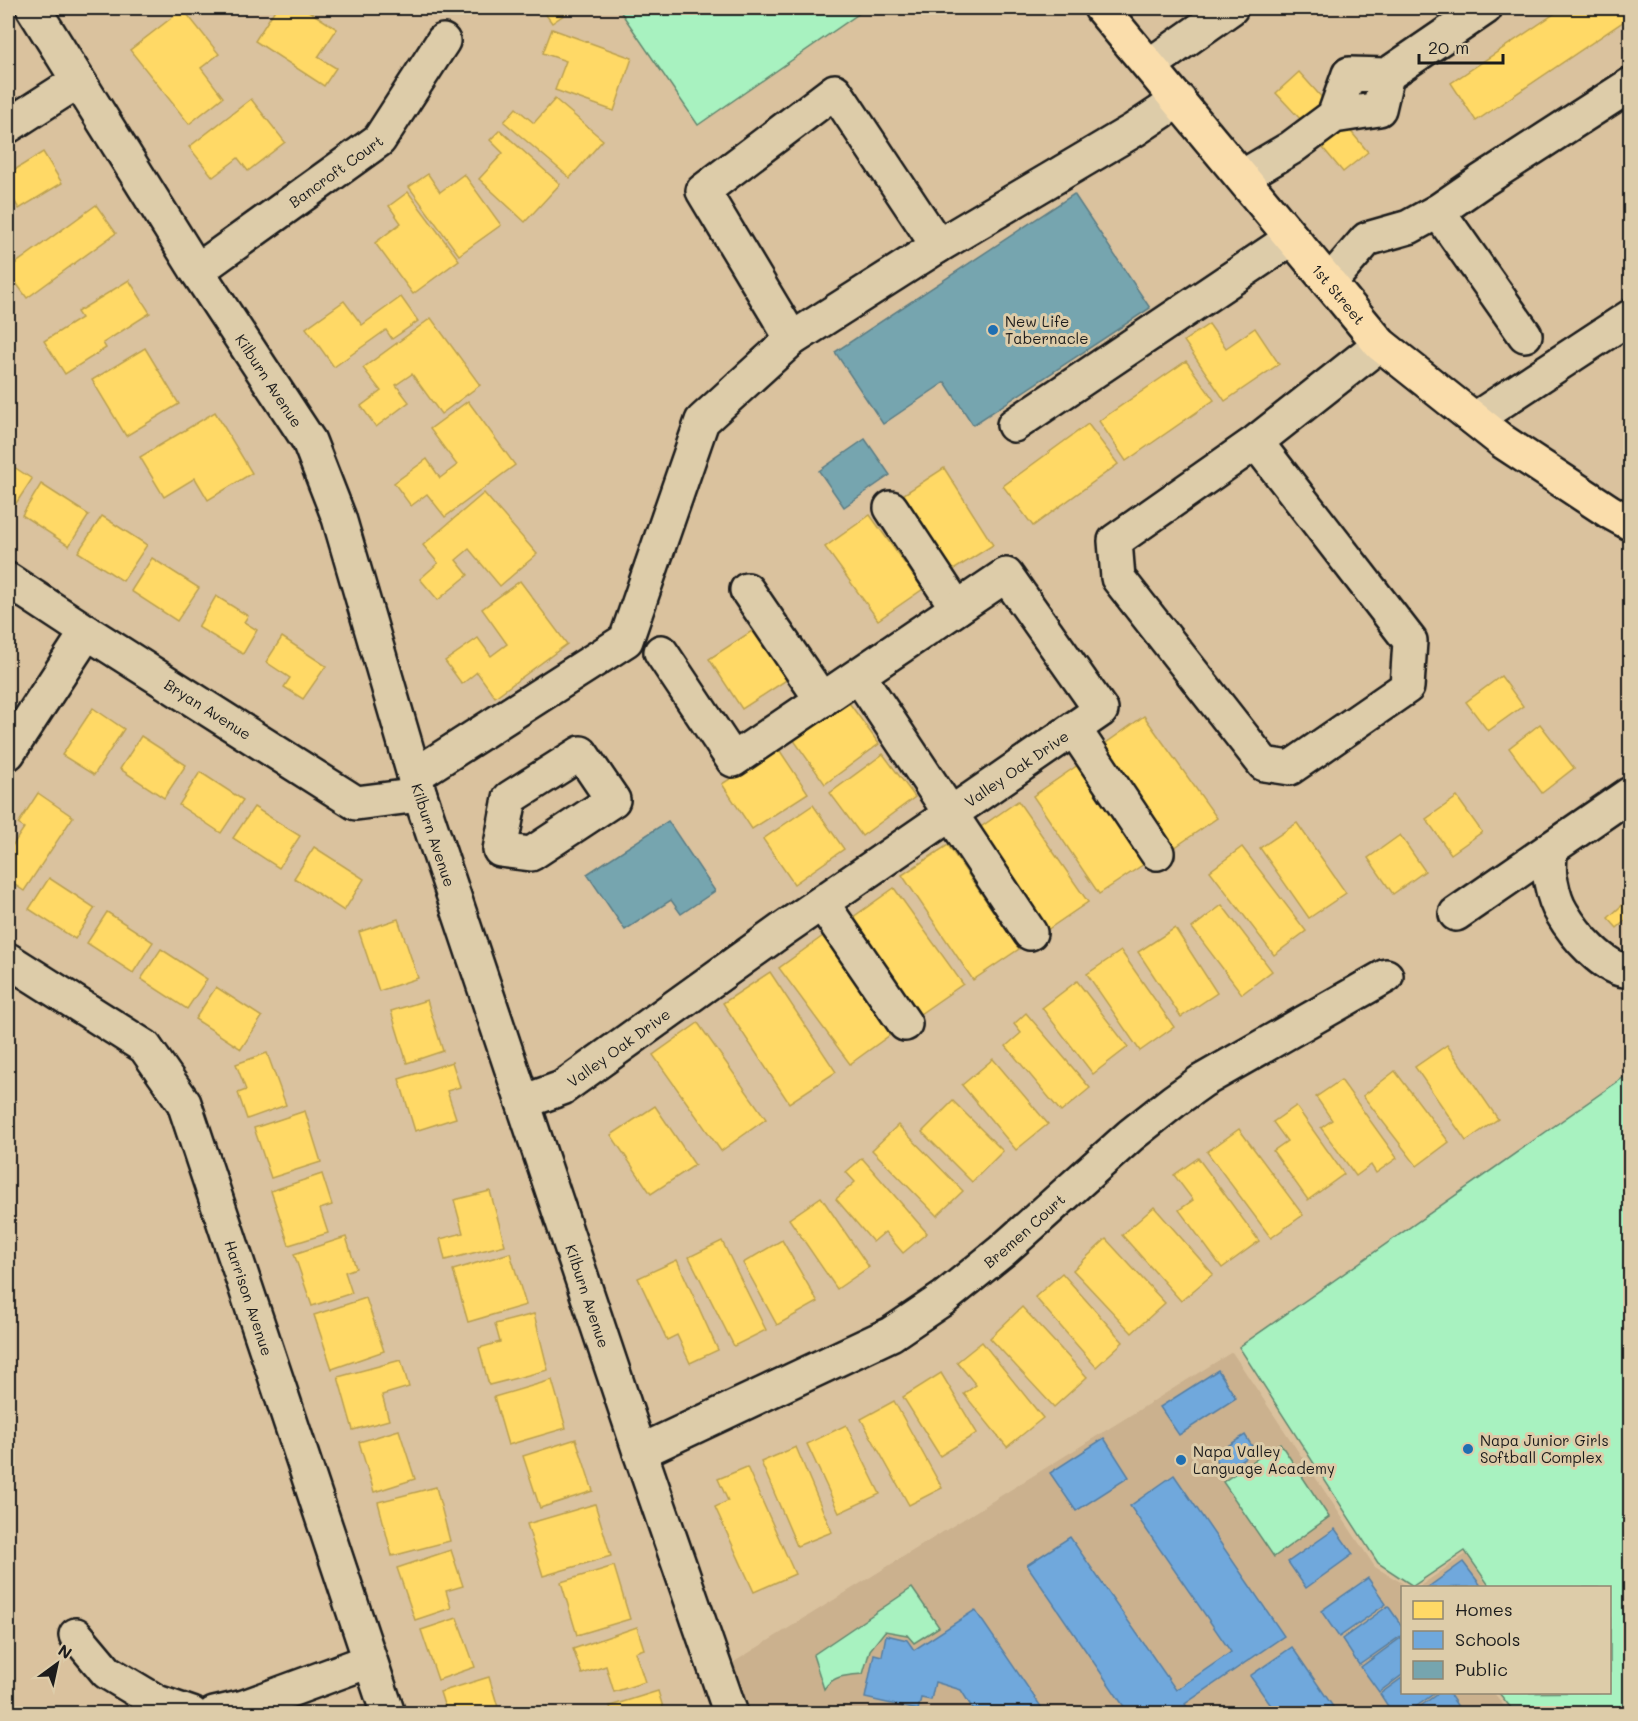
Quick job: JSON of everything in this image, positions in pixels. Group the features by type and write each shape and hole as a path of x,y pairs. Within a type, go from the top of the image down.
{"main road":[{"name":"1st Street","path":"1101,8 1380,344 1502,441 1630,523"}],"street":[{"name":"Kilburn Avenue","path":"33,8 197,271 309,441 339,518 417,785 640,1452 731,1713"},
{"path":"1150,65 1232,8"},
{"path":"1242,177 1291,148 1334,116 1379,108 1386,75 1485,8"},
{"name":"Bancroft Court","path":"197,271 378,140 443,41"},
{"path":"8,126 78,81"},
{"path":"1329,283 1367,239 1409,227 1438,212 1480,182 1630,86"},
{"path":"792,339 703,191 835,91 938,246"},
{"path":"417,785 626,640 702,422 792,339 938,246 1134,130 1179,100"},
{"path":"1438,212 1525,335"},
{"path":"1014,425 1292,238"},
{"path":"1475,419 1630,317"},
{"path":"1256,442 1410,641 1407,687 1290,768 1264,764 1118,578 1115,541 1256,442 1380,344"},
{"path":"891,508 957,608"},
{"name":"Valley Oak Drive","path":"523,1102 562,1088 822,903 1101,710 1006,575 733,760 661,652"},
{"name":"Bryan Avenue","path":"8,580 356,803 417,785"},
{"path":"747,590 822,700"},
{"path":"8,753 87,632"},
{"path":"859,676 1030,933"},
{"path":"1074,729 1157,853"},
{"path":"1456,914 1630,794"},
{"path":"1550,849 1550,879 1560,910 1580,938 1605,961 1624,971 1630,970"},
{"path":"822,903 905,1024"},
{"name":"Harrison Avenue","path":"8,960 145,1047 184,1103 388,1713"},
{"name":"Bremen Court","path":"640,1452 891,1334 944,1298 1002,1251 1131,1135 1174,1101 1202,1081 1386,976"},
{"path":"76,1635 107,1672 157,1702 192,1713"},
{"path":"214,1713 244,1707 369,1661"}],"shaded area":[{"name":"Napa Valley Language Academy","path":"1232,1352 1375,1567 1407,1586 1401,1586 1401,1694 1495,1694 1510,1713 731,1713 718,1672"},
{"path":"1466,1554 1487,1586 1420,1586"}],"green space":[{"path":"618,8 867,8 698,125"},
{"name":"Napa Junior Girls Softball Complex","path":"1630,1073 1630,1713 1515,1713 1500,1694 1611,1694 1611,1586 1489,1586 1465,1551 1413,1586 1378,1563 1239,1347"},
{"path":"1280,1443 1329,1517 1274,1557 1223,1482"},
{"path":"912,1588 939,1627 914,1643 907,1635 885,1631 870,1650 863,1674 836,1678 824,1689 813,1655"}],"building: Homes":[{"path":"276,8 304,8 337,29 318,57 336,68 324,86 255,41"},
{"path":"541,8 574,8 552,23"},
{"path":"1563,8 1630,8 1630,17 1476,121 1451,83"},
{"path":"183,9 219,54 201,68 223,97 189,124 130,50"},
{"path":"552,29 632,58 614,111 555,90 566,61 543,53"},
{"path":"1299,72 1325,101 1303,122 1276,93"},
{"path":"251,99 285,142 248,171 238,158 213,177 189,147"},
{"path":"555,99 603,140 570,178 504,122 516,108 534,123"},
{"path":"1343,122 1368,152 1343,172 1318,142"},
{"path":"500,130 560,184 525,222 479,179 503,153 490,140"},
{"path":"43,152 62,183 19,209 8,190 8,174"},
{"path":"428,174 440,192 464,174 501,225 459,255 409,187"},
{"path":"408,192 459,260 413,294 375,243 401,223 389,206"},
{"path":"96,205 116,233 27,298 8,269"},
{"path":"129,280 150,313 103,343 106,348 65,374 44,341 81,318 77,312"},
{"path":"401,297 418,321 392,339 386,330 334,367 306,328 344,301 362,325"},
{"path":"431,318 480,385 441,414 412,374 396,385 409,402 376,427 361,406 381,391 363,368"},
{"path":"1209,324 1226,348 1255,328 1279,364 1225,401 1184,341"},
{"path":"145,348 179,404 126,436 92,380"},
{"path":"1186,361 1214,400 1126,461 1099,421"},
{"path":"468,401 515,465 445,517 427,494 411,506 394,483 427,459 440,478 457,465 430,429"},
{"path":"215,412 252,473 208,500 195,478 164,497 140,457"},
{"path":"1088,424 1118,464 1033,526 1003,486"},
{"path":"8,463 32,479 11,511 8,508"},
{"path":"944,468 993,545 947,574 898,498"},
{"path":"41,484 89,515 69,546 22,515"},
{"path":"484,493 537,554 500,586 469,549 456,560 468,575 438,600 420,579 438,563 423,545"},
{"path":"870,515 923,589 878,620 825,547"},
{"path":"102,516 147,545 123,581 78,552"},
{"path":"152,558 199,588 177,621 131,591"},
{"path":"520,581 567,644 495,697 477,672 462,684 445,661 478,638 491,656 507,644 482,609"},
{"path":"216,596 248,616 244,622 257,630 243,654 198,627"},
{"path":"755,629 788,679 742,709 709,659"},
{"path":"282,637 326,666 303,699 284,687 290,678 266,662"},
{"path":"1501,676 1523,706 1488,731 1466,702"},
{"path":"847,700 879,744 825,784 793,739"},
{"path":"93,708 124,729 94,775 62,755"},
{"path":"1144,716 1217,818 1171,850 1099,748"},
{"path":"1540,724 1574,768 1542,793 1509,748"},
{"path":"141,736 186,765 164,798 120,769"},
{"path":"778,748 808,793 752,829 722,784"},
{"path":"883,754 915,797 862,836 830,793"},
{"path":"1078,765 1144,864 1099,894 1033,796"},
{"path":"200,772 243,800 221,833 179,805"},
{"path":"38,793 73,817 24,891 8,880 8,847 10,849 24,828 18,824"},
{"path":"1457,797 1482,832 1451,854 1426,819"},
{"path":"1018,801 1088,902 1044,932 975,831"},
{"path":"813,805 844,849 794,884 763,839"},
{"path":"254,807 300,836 279,868 233,838"},
{"path":"1297,823 1346,893 1309,918 1260,848"},
{"path":"1400,835 1425,871 1393,894 1368,858"},
{"path":"948,845 1019,949 973,980 902,875"},
{"path":"314,847 364,879 344,911 294,878"},
{"path":"1242,847 1306,931 1274,955 1210,871"},
{"path":"49,878 95,908 75,939 29,909"},
{"path":"894,888 963,984 917,1016 849,920"},
{"path":"1630,898 1630,921 1628,918 1617,928 1608,918"},
{"path":"1222,905 1272,971 1242,994 1192,928"},
{"path":"107,912 153,942 133,973 87,943"},
{"path":"398,919 418,978 379,991 359,932"},
{"path":"1175,928 1217,993 1181,1017 1138,952"},
{"path":"823,936 894,1032 850,1064 779,968"},
{"path":"161,949 207,979 187,1009 141,979"},
{"path":"1121,951 1174,1027 1140,1051 1087,974"},
{"path":"770,972 836,1072 789,1103 723,1003"},
{"path":"1077,981 1128,1047 1093,1074 1042,1008"},
{"path":"216,987 262,1017 241,1049 195,1019"},
{"path":"427,1000 443,1051 407,1063 391,1011"},
{"path":"1026,1013 1090,1088 1061,1112 1006,1046 1021,1033 1014,1024"},
{"path":"698,1023 766,1119 721,1151 653,1055"},
{"path":"1447,1045 1498,1119 1466,1141 1415,1067"},
{"path":"267,1053 286,1105 247,1119 238,1093 246,1090 236,1064"},
{"path":"993,1059 1048,1124 1016,1150 962,1085"},
{"path":"452,1062 460,1087 447,1091 456,1118 415,1131 399,1079"},
{"path":"1395,1071 1449,1142 1417,1166 1363,1096"},
{"path":"1341,1080 1397,1158 1376,1173 1371,1165 1356,1176 1321,1128 1332,1120 1316,1097"},
{"path":"953,1101 1003,1151 972,1182 922,1132"},
{"path":"655,1106 695,1165 651,1194 611,1135"},
{"path":"1296,1106 1344,1174 1308,1200 1273,1151 1287,1141 1273,1122"},
{"path":"305,1111 321,1162 271,1178 254,1128"},
{"path":"898,1125 963,1191 937,1216 872,1150"},
{"path":"1239,1129 1303,1215 1271,1238 1207,1152"},
{"path":"862,1158 927,1233 903,1253 885,1232 873,1242 836,1199 855,1182 846,1172"},
{"path":"1198,1158 1259,1241 1222,1268 1179,1210 1193,1200 1174,1175"},
{"path":"322,1174 332,1205 320,1209 328,1233 289,1245 271,1191"},
{"path":"490,1191 505,1245 445,1260 440,1239 463,1233 454,1200"},
{"path":"821,1197 869,1267 837,1289 789,1219"},
{"path":"1154,1207 1213,1274 1181,1301 1122,1235"},
{"path":"346,1237 356,1268 345,1272 352,1293 312,1306 294,1254"},
{"path":"1106,1239 1165,1303 1132,1333 1073,1270"},
{"path":"782,1240 818,1302 777,1325 743,1263"},
{"path":"722,1241 766,1330 734,1346 689,1257"},
{"path":"510,1253 526,1305 468,1322 453,1270"},
{"path":"677,1260 718,1350 690,1363 677,1335 667,1340 638,1278"},
{"path":"1062,1273 1123,1342 1096,1367 1035,1297"},
{"path":"366,1298 384,1351 332,1369 314,1315"},
{"path":"1022,1307 1087,1377 1054,1407 990,1338"},
{"path":"534,1314 548,1370 489,1385 479,1348 500,1342 495,1324"},
{"path":"982,1342 1043,1418 1007,1447 964,1394 976,1385 957,1362"},
{"path":"401,1360 409,1387 382,1395 389,1420 353,1430 338,1377"},
{"path":"941,1373 977,1433 940,1456 903,1397"},
{"path":"552,1380 566,1428 508,1445 494,1397"},
{"path":"894,1401 942,1488 909,1505 861,1419"},
{"path":"846,1425 880,1494 839,1513 807,1444"},
{"path":"399,1430 415,1479 374,1492 359,1442"},
{"path":"576,1439 593,1491 540,1508 523,1456"},
{"path":"796,1447 832,1532 797,1546 761,1462"},
{"path":"747,1467 795,1574 754,1592 715,1507 728,1501 718,1479"},
{"path":"436,1487 450,1541 392,1556 378,1502"},
{"path":"595,1504 611,1556 543,1576 527,1524"},
{"path":"451,1550 463,1586 446,1591 451,1608 415,1620 397,1568"},
{"path":"614,1566 630,1619 577,1635 561,1582"},
{"path":"457,1618 475,1667 438,1680 421,1630"},
{"path":"637,1627 644,1649 635,1652 645,1682 614,1692 606,1666 582,1674 573,1649"},
{"path":"489,1677 500,1714 447,1714 440,1692"},
{"path":"658,1691 665,1714 612,1714 610,1706"}],"building: Schools":[{"path":"1218,1370 1236,1398 1179,1435 1160,1407"},
{"path":"1245,1435 1255,1451 1223,1472 1213,1455"},
{"path":"1104,1438 1129,1477 1076,1511 1050,1473"},
{"path":"1174,1475 1284,1636 1185,1704 1192,1714 1129,1714 1027,1565 1070,1537 1176,1690 1231,1652 1130,1506"},
{"path":"1335,1529 1353,1554 1306,1588 1288,1562"},
{"path":"1463,1562 1481,1586 1430,1586"},
{"path":"1368,1578 1386,1604 1339,1637 1321,1611"},
{"path":"1388,1606 1401,1625 1401,1636 1359,1665 1342,1639"},
{"path":"975,1610 1046,1714 976,1714 961,1690 935,1682 931,1700 921,1698 918,1710 865,1698 874,1654 882,1656 886,1635 907,1640 914,1650"},
{"path":"1401,1638 1401,1676 1379,1692 1361,1667"},
{"path":"1292,1647 1338,1714 1277,1714 1250,1676"},
{"path":"1401,1679 1401,1694 1433,1694 1406,1714 1393,1714 1380,1694"},
{"path":"1437,1694 1449,1694 1463,1714 1410,1714"}],"building: Public":[{"name":"New Life Tabernacle","path":"1074,194 1150,308 973,425 945,382 883,424 835,352"},
{"path":"865,439 890,475 844,507 819,471"},
{"path":"668,821 715,891 681,914 671,900 625,930 587,874"}],"place":[{"name":"New Life Tabernacle","path":"993,330"},
{"name":"Napa Junior Girls Softball Complex","path":"1468,1449"},
{"name":"Napa Valley Language Academy","path":"1181,1460"}]}
